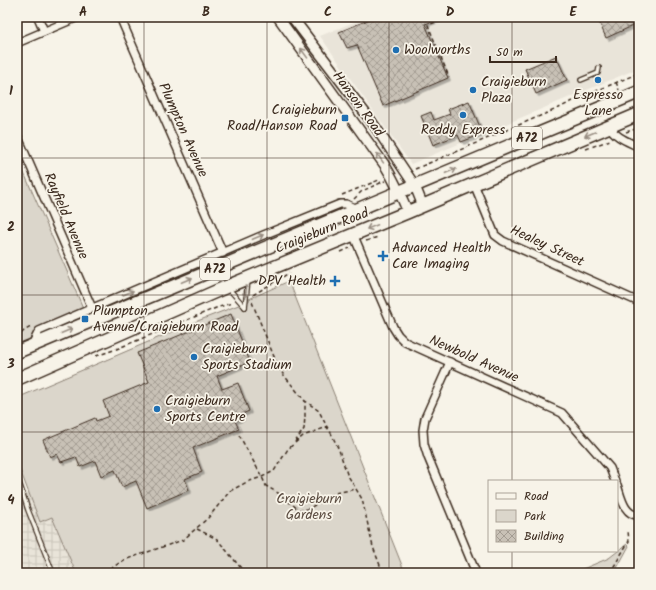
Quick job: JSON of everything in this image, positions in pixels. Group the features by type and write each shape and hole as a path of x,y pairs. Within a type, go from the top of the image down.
{"main road":[{"name":"Craigieburn Road","path":"17,352 353,207 415,186 639,92"},
{"name":"Craigieburn Road","path":"17,378 226,287 423,206 639,114"}],"street":[{"path":"38,17 44,32"},
{"path":"17,43 78,17"},
{"name":"Plumpton Avenue","path":"120,17 222,253"},
{"name":"Hanson Road","path":"278,17 393,178 408,212"},
{"name":"Hanson Road","path":"292,17 372,122 415,186 423,206"},
{"path":"609,126 618,137 639,147"},
{"name":"Rayfield Avenue","path":"17,135 92,308"},
{"name":"Healey Street","path":"474,184 495,235 503,241 639,302"},
{"name":"Craigieburn Road","path":"32,346 39,330 337,205 343,204 353,207"},
{"name":"Newbold Avenue","path":"353,234 398,336 405,342 562,413 610,468 615,480"},
{"path":"450,362 425,418 423,430 424,444 476,573"},
{"path":"618,488 625,507 630,513 639,515"}],"lane":[{"path":"581,80 598,73 599,68"},
{"path":"226,287 244,307 248,278"},
{"path":"17,476 28,510 53,573"}],"path":[{"path":"448,17 428,25 449,77"},
{"path":"406,173 639,73"},
{"path":"627,132 639,128"},
{"path":"584,150 610,140"},
{"path":"353,207 362,191 393,178"},
{"path":"339,253 350,248"},
{"path":"292,271 250,296 279,369 304,400 319,411 331,433 339,450 347,474 362,499 374,547 383,573"},
{"path":"94,357 239,300"},
{"path":"17,339 19,334"},
{"path":"294,444 304,428 306,416 304,400"},
{"path":"104,573 124,560 183,540 208,518 230,491 274,470 288,449 303,436 327,427"},
{"path":"239,435 266,486 278,493 300,510 308,509 335,493 356,489"},
{"path":"196,529 217,539 244,573"},
{"path":"610,573 630,541 628,531"}],"shaded area":[{"name":"Craigieburn Plaza","path":"366,17 639,17 639,68 411,164 320,36"},
{"path":"29,493 40,521 52,517 76,573 17,573 17,498"}],"green space":[{"path":"17,157 87,317 17,347"},
{"name":"Craigieburn Gardens","path":"289,281 405,573 76,573 52,517 40,522 17,462 17,398 195,322 249,301 249,299"},
{"path":"627,544 629,546 617,568 619,573 577,573 578,571 609,558"}],"building":[{"path":"375,17 442,17 425,24 448,78 383,106 357,45 347,48 339,32"},
{"path":"597,17 639,17 639,23 606,38"},
{"path":"556,56 567,80 536,94 525,69"},
{"path":"469,101 483,134 461,142 458,135 433,145 421,116 431,112 434,120 450,114 448,109"},
{"path":"231,314 250,362 217,376 222,389 238,383 249,411 240,415 242,418 235,421 239,429 193,448 202,472 185,479 189,490 147,508 136,481 122,487 115,470 101,476 95,461 80,467 76,457 61,462 57,454 50,457 43,440 95,418 96,421 109,416 103,401 149,382 137,353"}],"place":[{"name":"Woolworths","path":"396,50"},
{"name":"Espresso Lane","path":"598,80"},
{"name":"Craigieburn Plaza","path":"473,90"},
{"name":"Reddy Express","path":"463,115"},
{"name":"Craigieburn Road/Hanson Road","path":"345,118"},
{"name":"Advanced Health Care Imaging","path":"383,256"},
{"name":"DPV Health","path":"335,281"},
{"name":"Plumpton Avenue/Craigieburn Road","path":"85,319"},
{"name":"Craigieburn Sports Stadium","path":"194,357"},
{"name":"Craigieburn Sports Centre","path":"157,409"}]}
